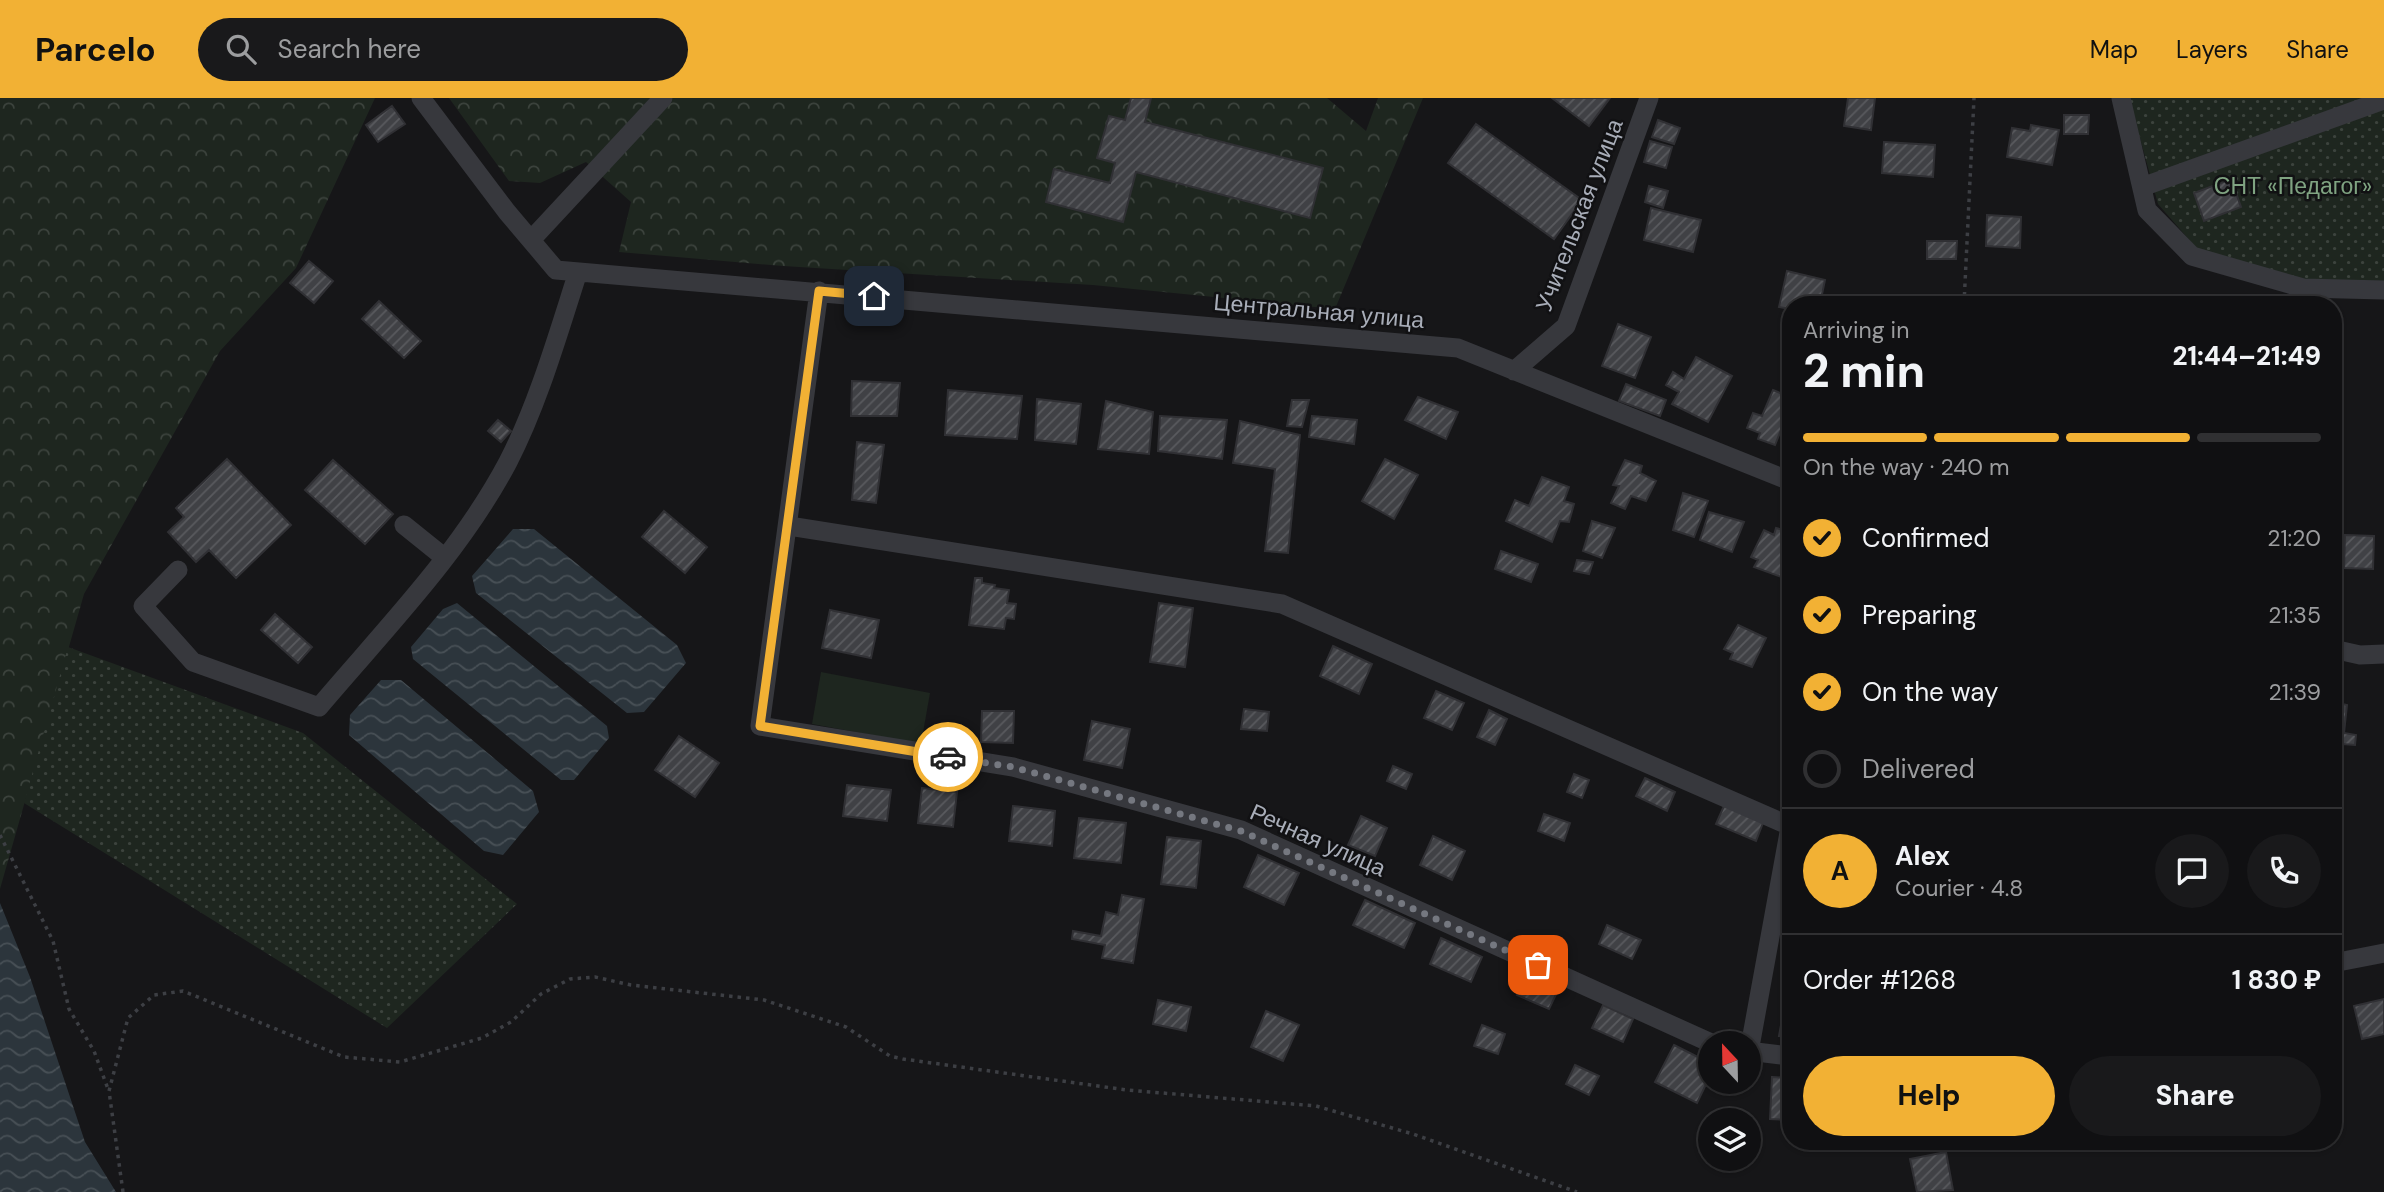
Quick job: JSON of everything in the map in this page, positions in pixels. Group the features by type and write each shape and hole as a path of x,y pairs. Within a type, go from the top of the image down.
{"street":[{"name":"Центральная улица","path":"422,98 556,270 1458,348 1782,478"},
{"path":"531,240 663,98"},
{"name":"Учительская улица","path":"1514,371 1566,326 1648,98"},
{"path":"2122,98 2147,210 2192,256 2303,288 2384,290"},
{"path":"2142,187 2384,100"},
{"path":"178,570 143,606 193,662 319,707 445,558 508,462 553,351 578,272"},
{"path":"819,291 789,526 1282,604 1782,823"},
{"path":"404,525 445,558"},
{"name":"Речная улица","path":"789,526 760,726 1013,767 1241,831 1698,1037"},
{"path":"2342,651 2360,655 2384,654"},
{"path":"1753,1031 1782,870"},
{"path":"2342,961 2384,953"},
{"path":"1761,1052 1782,1055"}],"path":[{"path":"1964,296 1974,98"},
{"path":"0,835 53,942 69,1009 94,1051 109,1091 123,1192"},
{"path":"109,1091 128,1017 153,995 184,991 344,1057 400,1062 482,1038 511,1022 541,994 570,979 595,977 631,985 764,1000 846,1027 890,1056 904,1059 1127,1090 1316,1106 1413,1134 1577,1192"}],"green space":[{"path":"0,98 375,98 296,268 220,351 84,594 0,889"},
{"path":"449,98 1327,98 1366,131 1378,98 1423,98 1335,309 1093,285 783,266 619,252 631,202 586,162 540,183 509,181"},
{"name":"СНТ «Педагог»","path":"2129,98 2384,98 2384,284 2309,281 2199,251 2158,204"},
{"path":"68,647 303,733 517,904 387,1028 24,803"},
{"path":"821,672 930,693 921,744 812,724"}],"water":[{"path":"513,529 534,529 677,645 686,663 644,712 627,713 476,593 472,576"},
{"path":"457,603 607,726 609,738 574,780 561,780 413,659 411,647 443,609"},
{"path":"381,680 401,680 533,791 539,812 503,855 484,851 349,735 350,715"},
{"path":"0,903 30,977 85,1142 116,1192 0,1192"}],"building":[{"path":"1131,98 1151,98 1145,122 1323,168 1310,218 1136,172 1123,222 1046,202 1054,169 1110,183 1115,163 1097,158 1109,116 1125,120"},
{"path":"1552,98 1610,98 1589,126"},
{"path":"1848,98 1875,98 1871,130 1844,126"},
{"path":"392,106 405,124 378,142 366,125"},
{"path":"2064,115 2089,115 2088,134 2064,134"},
{"path":"1658,120 1680,128 1674,144 1652,137"},
{"path":"1476,124 1582,200 1554,239 1448,163"},
{"path":"2031,125 2059,130 2052,165 2007,157 2012,128 2030,131"},
{"path":"1650,141 1672,147 1666,168 1644,162"},
{"path":"1884,142 1935,145 1933,177 1882,173"},
{"path":"2231,179 2241,207 2204,221 2194,193"},
{"path":"1649,186 1668,191 1663,208 1645,202"},
{"path":"1651,208 1701,220 1693,252 1644,240"},
{"path":"1987,215 2021,217 2020,248 1986,246"},
{"path":"1927,241 1957,241 1956,259 1927,259"},
{"path":"309,261 333,281 314,303 290,283"},
{"path":"1787,271 1825,280 1822,296 1782,296 1782,308 1779,307"},
{"path":"379,301 421,341 404,358 362,319"},
{"path":"1618,324 1651,337 1635,378 1602,366"},
{"path":"1696,357 1732,376 1708,422 1672,404 1679,392 1666,385 1673,372 1684,379"},
{"path":"852,381 900,383 897,416 851,416"},
{"path":"1626,384 1666,400 1660,416 1619,401"},
{"path":"948,390 1022,396 1017,439 945,435"},
{"path":"1773,390 1782,394 1782,430 1775,445 1758,439 1760,433 1747,428 1753,413 1762,416"},
{"path":"1418,397 1458,412 1446,439 1405,420"},
{"path":"1037,399 1081,404 1076,444 1035,440"},
{"path":"1292,400 1309,400 1302,427 1287,426"},
{"path":"1106,401 1153,412 1149,454 1098,449"},
{"path":"1160,416 1227,420 1222,459 1158,451"},
{"path":"1312,416 1357,420 1354,444 1309,437"},
{"path":"498,420 511,431 501,442 488,431"},
{"path":"1240,421 1300,435 1288,553 1265,551 1275,469 1233,463"},
{"path":"857,442 884,445 876,503 852,500"},
{"path":"227,459 291,525 236,578 209,550 196,562 168,532 184,517 176,508"},
{"path":"1385,459 1418,475 1394,519 1362,501"},
{"path":"333,460 393,514 365,544 305,490"},
{"path":"1625,460 1642,466 1640,473 1656,481 1646,501 1631,496 1625,509 1611,503 1619,486 1613,485"},
{"path":"1542,477 1569,487 1564,501 1574,504 1569,522 1560,521 1552,542 1506,521 1515,500 1529,506"},
{"path":"1683,493 1708,501 1694,537 1673,530"},
{"path":"664,511 707,547 685,573 642,537"},
{"path":"1709,512 1744,522 1732,552 1700,540"},
{"path":"1592,521 1615,528 1602,558 1583,551"},
{"path":"1776,528 1782,530 1782,577 1754,567 1758,560 1751,557 1764,530 1774,535"},
{"path":"2345,535 2374,536 2373,569 2344,568"},
{"path":"1501,551 1538,564 1531,582 1495,569"},
{"path":"1577,560 1593,562 1589,574 1574,571"},
{"path":"975,578 982,578 982,583 995,585 994,588 1009,590 1007,603 1016,604 1014,619 1006,618 1004,629 969,625"},
{"path":"1159,603 1193,608 1185,667 1150,662"},
{"path":"830,610 879,620 871,658 822,648"},
{"path":"275,614 312,647 298,663 261,630"},
{"path":"1738,625 1766,638 1752,667 1730,659 1733,653 1724,649"},
{"path":"1333,646 1372,664 1359,694 1320,676"},
{"path":"1436,691 1464,703 1452,730 1424,718"},
{"path":"2342,704 2347,705 2344,733 2356,735 2355,745 2342,744"},
{"path":"1244,709 1269,712 1267,731 1241,729"},
{"path":"1489,710 1507,719 1495,745 1477,737"},
{"path":"982,711 1014,711 1013,743 981,742"},
{"path":"1092,721 1130,729 1122,768 1084,760"},
{"path":"679,736 719,763 695,797 655,770"},
{"path":"1393,766 1412,774 1406,789 1387,781"},
{"path":"1574,774 1589,780 1582,798 1567,792"},
{"path":"1645,778 1675,792 1667,811 1636,796"},
{"path":"847,785 891,790 887,821 843,816"},
{"path":"922,788 957,792 953,827 918,823"},
{"path":"1727,799 1766,815 1756,841 1716,824"},
{"path":"1013,806 1055,811 1052,846 1009,841"},
{"path":"1544,814 1570,823 1564,841 1538,831"},
{"path":"1361,816 1387,828 1375,856 1348,845"},
{"path":"1079,818 1126,823 1121,863 1074,858"},
{"path":"1433,836 1465,851 1452,880 1420,865"},
{"path":"1167,837 1201,841 1196,888 1161,884"},
{"path":"1258,855 1299,873 1284,905 1244,887"},
{"path":"1122,895 1144,899 1133,963 1102,958 1105,945 1072,939 1073,931 1101,936 1106,912 1118,915"},
{"path":"1365,900 1415,923 1404,948 1353,925"},
{"path":"1607,925 1641,940 1632,959 1599,944"},
{"path":"1441,938 1482,957 1471,982 1430,964"},
{"path":"1529,970 1561,984 1549,1009 1517,995"},
{"path":"2384,999 2384,1034 2362,1039 2354,1006"},
{"path":"1158,1000 1191,1007 1186,1031 1153,1024"},
{"path":"1603,1005 1633,1019 1623,1042 1592,1028"},
{"path":"1266,1011 1299,1025 1283,1061 1251,1047"},
{"path":"1482,1025 1505,1034 1498,1054 1474,1046"},
{"path":"1674,1045 1698,1057 1698,1094 1701,1094 1697,1103 1655,1082"},
{"path":"1575,1065 1599,1076 1589,1095 1566,1084"},
{"path":"1772,1077 1782,1078 1782,1120 1770,1119"},
{"path":"1946,1152 1953,1190 1917,1192 1910,1159"}],"way so far":[{"path":"948,757 1013,767 1241,831 1538,965"}],"route":[{"path":"874,296 819,291 760,726 948,757"}]}
